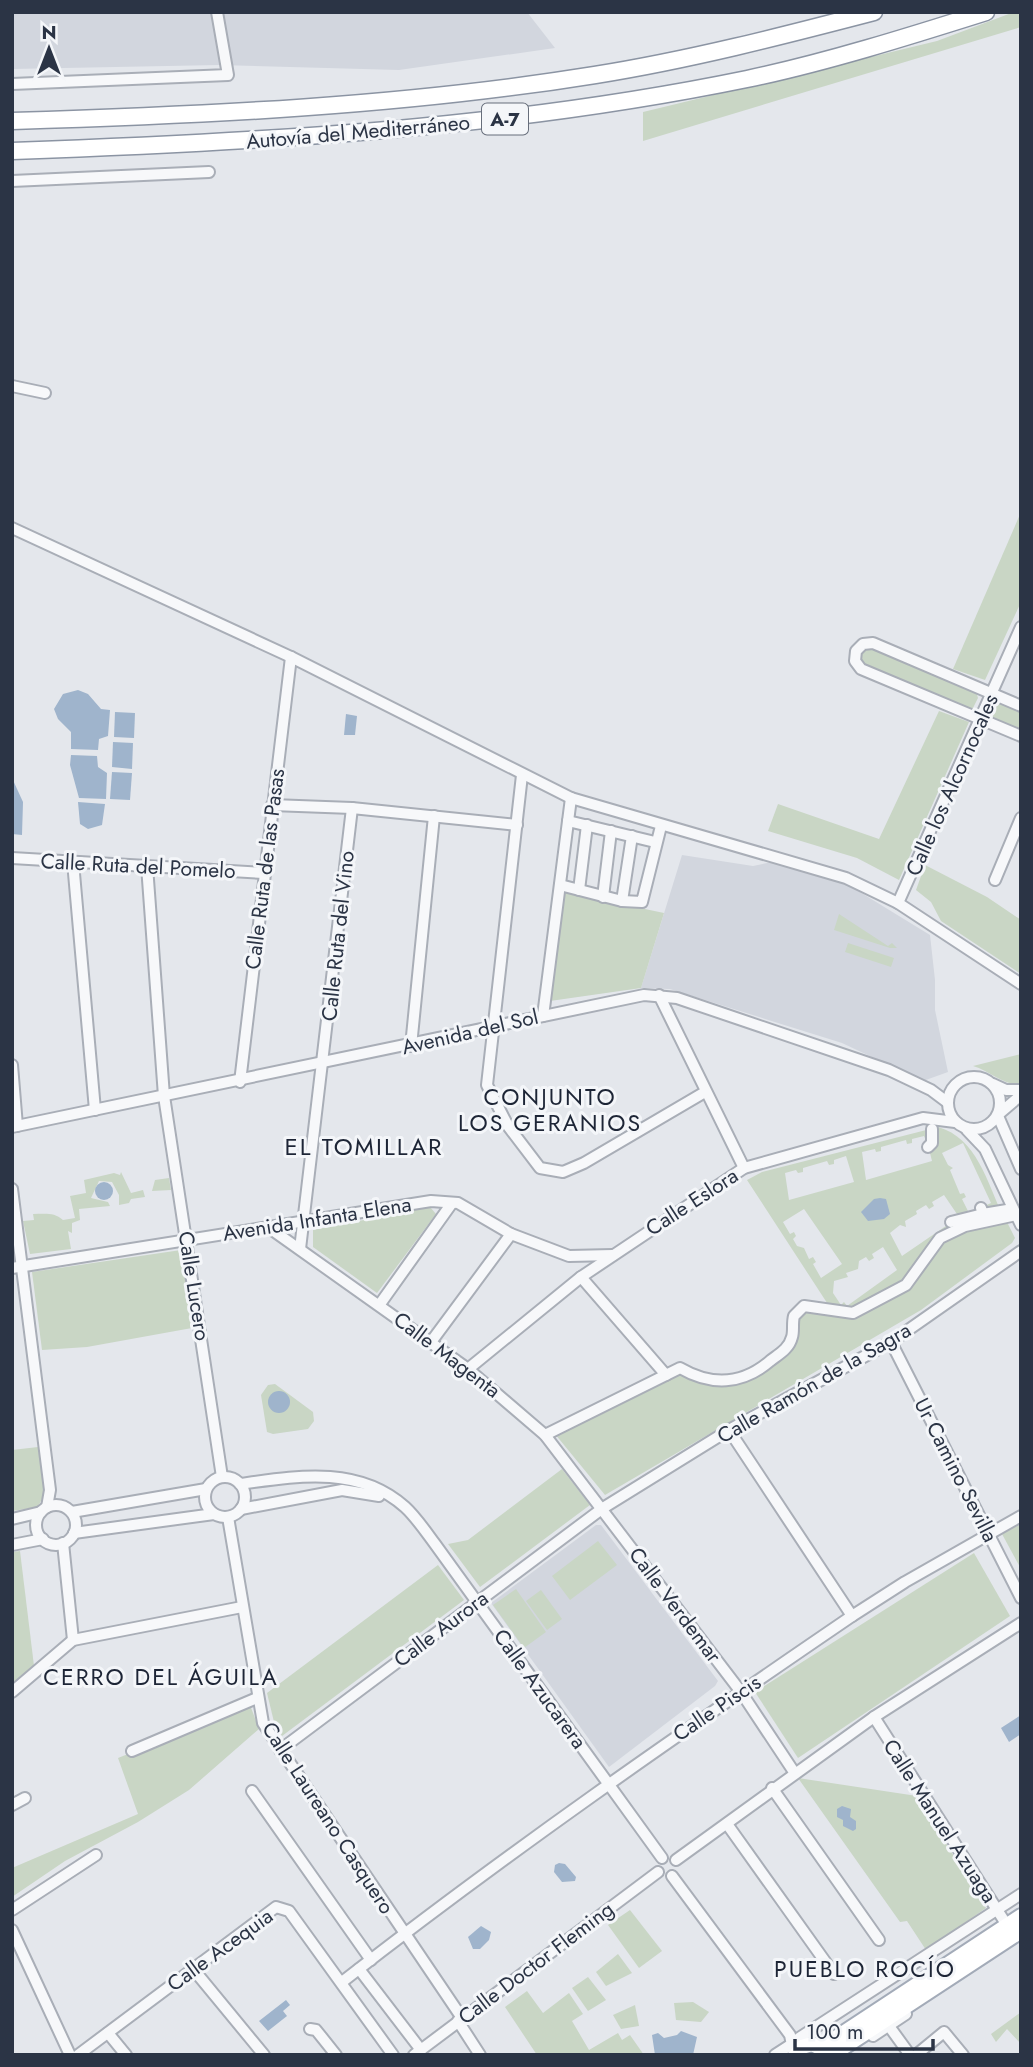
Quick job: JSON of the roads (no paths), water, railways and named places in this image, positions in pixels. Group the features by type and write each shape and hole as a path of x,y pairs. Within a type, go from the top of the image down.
{"highway":[{"name":"Autovía del Mediterráneo","path":"12,121 155,117 393,99 593,75 724,51 874,12"},
{"name":"Autovía del Mediterráneo","path":"12,151 246,142 392,132 536,115 749,79 986,12"}],"main road":[{"path":"807,2047 886,2023 1014,1931 1021,1916"},
{"path":"807,2047 1014,1931"}],"street":[{"path":"12,83 228,75 217,12"},
{"path":"12,181 209,172"},
{"path":"12,386 45,393"},
{"path":"12,528 291,657 571,798 846,878 898,903 1021,984"},
{"name":"Calle los Alcornocales","path":"898,903 1021,627"},
{"path":"1021,706 873,643 863,644 856,651 855,662 861,669 1021,736"},
{"name":"Calle Ruta de las Pasas","path":"240,1082 291,657"},
{"path":"522,775 492,1028 487,1085 490,1095 508,1126 540,1168 563,1171 584,1163 705,1092"},
{"path":"543,1016 571,798"},
{"path":"272,805 352,808 517,825"},
{"name":"Calle Ruta del Vino","path":"300,1249 301,1222 323,1064 352,808"},
{"path":"411,1046 434,816"},
{"path":"995,880 1021,818"},
{"path":"568,821 654,842"},
{"path":"579,890 587,825"},
{"path":"561,885 622,901 642,902 654,842 661,826"},
{"path":"603,897 611,831"},
{"path":"622,901 632,836"},
{"name":"Calle Ruta del Pomelo","path":"12,858 264,873"},
{"path":"73,862 95,1110"},
{"name":"Calle Lucero","path":"147,866 164,1096 222,1477"},
{"name":"Avenida del Sol","path":"15,1126 240,1082 644,995 677,998 889,1070 947,1102"},
{"path":"659,995 744,1168"},
{"path":"12,1065 15,1126"},
{"path":"1016,1216 985,1149 955,1122 947,1102 955,1083 980,1077 1006,1090 1021,1093"},
{"name":"Avenida del Sol","path":"918,1084 933,1087 955,1083"},
{"path":"993,1083 1001,1102 999,1115 1021,1169"},
{"path":"967,1130 987,1125 1021,1093"},
{"name":"Calle Eslora","path":"468,1369 581,1277 744,1168 923,1118 955,1122"},
{"path":"928,1147 932,1143 932,1129"},
{"path":"12,1189 18,1267 50,1490 49,1508 37,1524 53,1542 62,1558 74,1640"},
{"name":"Avenida Infanta Elena","path":"18,1267 431,1201 452,1203 510,1234 569,1256 613,1255"},
{"path":"380,1304 452,1203"},
{"path":"951,1222 982,1211 1016,1216"},
{"path":"545,1435 680,1368 698,1379 718,1382 759,1372 784,1351 792,1336 794,1316 804,1306 853,1313 906,1285 940,1238 965,1226 1016,1216"},
{"name":"Calle Magenta","path":"268,1227 468,1369 545,1435 603,1508"},
{"path":"431,1342 510,1234"},
{"name":"Calle Ramón de la Sagra","path":"603,1508 729,1430 891,1342 1021,1251"},
{"path":"581,1277 666,1375"},
{"name":"Ur Camino Sevilla","path":"891,1342 1021,1598"},
{"path":"729,1430 852,1616"},
{"name":"Calle Azucarera","path":"240,1484 310,1474 345,1477 385,1493 404,1507 477,1602 662,1858"},
{"path":"12,1545 53,1542 75,1532 214,1514 228,1517 241,1509 245,1492 240,1484 222,1477 206,1489 72,1512 49,1508 14,1520"},
{"path":"206,1489 206,1503 214,1514"},
{"name":"Calle Azucarera","path":"241,1509 342,1490 379,1496 417,1521"},
{"name":"Calle Aurora","path":"280,1750 603,1508"},
{"name":"Calle Verdemar","path":"603,1508 741,1692 794,1772"},
{"path":"72,1512 75,1532"},
{"name":"Calle Piscis","path":"342,1982 403,1933 609,1782 852,1616 1021,1516"},
{"name":"Calle Laureano Casquero","path":"228,1517 263,1723 460,2019 480,2055"},
{"path":"12,1692 74,1640 242,1607"},
{"path":"676,1860 794,1772 874,1717 1021,1623"},
{"path":"132,1751 257,1698"},
{"name":"Calle Manuel Azuaga","path":"874,1717 997,1910 1014,1931"},
{"path":"772,1788 879,1940"},
{"path":"252,1791 371,1960"},
{"path":"12,1805 25,1798"},
{"path":"727,1824 834,1974"},
{"path":"12,1910 96,1855"},
{"path":"668,1856 676,1860 678,1869 672,1876 663,1876 658,1872 657,1866 662,1858 668,1856"},
{"name":"Calle Doctor Fleming","path":"417,2052 658,1872"},
{"path":"672,1876 807,2047"},
{"path":"775,2055 807,2047 1021,1894"},
{"name":"Calle Acequia","path":"78,2054 194,1970 271,1909 281,1908 289,1911 393,2055"},
{"path":"12,1930 78,2054"},
{"path":"359,1969 417,2052"},
{"path":"194,1970 264,2055"},
{"path":"844,2055 886,2023 910,2055"},
{"path":"310,2029 316,2030 336,2055"},
{"path":"108,2032 126,2055"},
{"path":"916,2055 944,2032 963,2055"}],"water":[{"path":"78,690 88,694 101,709 110,710 108,736 99,739 98,750 71,749 71,732 58,719 54,709 63,694"},
{"path":"115,712 135,713 134,738 114,737"},
{"path":"346,714 357,716 355,735 344,735"},
{"path":"113,742 133,743 132,769 112,767"},
{"path":"71,755 97,756 98,767 107,773 106,799 79,798 70,765"},
{"path":"112,772 132,773 130,800 110,799"},
{"path":"12,778 23,802 22,835 12,834"},
{"path":"78,802 105,804 102,825 88,829 80,824"},
{"path":"104,1182 110,1185 113,1191 110,1197 104,1200 98,1197 95,1191 98,1185"},
{"path":"874,1199 886,1199 890,1214 884,1219 868,1221 861,1212"},
{"path":"279,1391 287,1394 290,1402 287,1410 279,1413 271,1410 268,1402 271,1394"},
{"path":"1021,1715 1021,1734 1009,1742 1001,1728"},
{"path":"842,1806 851,1809 850,1817 856,1821 856,1829 853,1831 843,1826 843,1820 837,1817 837,1809"},
{"path":"565,1864 576,1877 575,1881 562,1882 554,1872 555,1865"},
{"path":"481,1926 491,1932 489,1940 480,1949 473,1949 468,1937"},
{"path":"286,2000 290,2005 283,2011 287,2016 268,2031 259,2021"},
{"path":"681,2031 697,2037 693,2055 655,2055 652,2035 658,2033 664,2038 677,2035"}],"district":[{"name":"CONJUNTO LOS GERANIOS","path":"550,1110"},
{"name":"EL TOMILLAR","path":"364,1147"},
{"name":"CERRO DEL ÁGUILA","path":"161,1677"},
{"name":"PUEBLO ROCÍO","path":"865,1969"}]}
